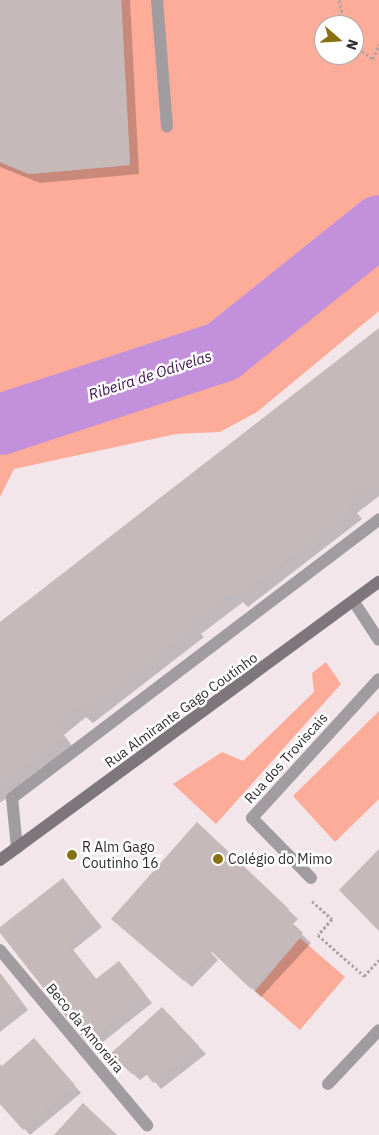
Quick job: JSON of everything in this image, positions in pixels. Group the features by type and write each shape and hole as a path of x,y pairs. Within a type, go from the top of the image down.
{"main road":[{"name":"Rua Almirante Gago Coutinho","path":"0,860 379,582"}],"street":[{"path":"157,0 167,127"},
{"path":"17,848 12,798 379,519"},
{"path":"354,602 379,640"},
{"name":"Rua dos Troviscais","path":"310,878 252,818 379,679"},
{"name":"Beco da Amoreira","path":"0,950 146,1125"},
{"path":"328,1084 379,1030"}],"path":[{"path":"338,0 342,15"},
{"path":"364,52 372,59 379,44"},
{"path":"310,878 299,889 332,919 318,935 364,976 379,960"}],"shaded area":[{"path":"121,0 379,0 379,311 257,412 220,432 176,434 14,469 0,497 0,162 29,174 130,165"},
{"path":"326,662 341,684 216,824 173,784 222,752 243,761 314,692 312,673"},
{"path":"379,711 379,799 335,842 293,796"},
{"path":"300,938 345,977 300,1030 255,991"}],"building":[{"path":"0,0 121,0 130,165 29,174 0,162"},
{"path":"379,328 379,488 375,482 348,502 353,508 237,597 232,592 192,623 194,626 82,714 76,706 54,724 64,736 0,785 0,622"},
{"path":"197,822 289,909 284,915 303,933 251,989 212,952 184,981 111,919"},
{"path":"379,849 379,931 339,890"},
{"path":"63,878 95,919 67,942 96,979 119,961 146,995 86,1042 0,933 0,927"},
{"path":"0,973 22,1002 0,1019"},
{"path":"162,1007 199,1046 153,1083 141,1067 132,1074 110,1054"},
{"path":"34,1038 75,1085 23,1130 0,1104 0,1064 2,1066"},
{"path":"83,1103 117,1135 54,1135"}],"waterway":[{"name":"Ribeira de Odivelas","path":"0,424 222,351 379,225"}],"place":[{"name":"R Alm Gago Coutinho 16","path":"72,855"},
{"name":"Colégio do Mimo","path":"218,859"}]}
